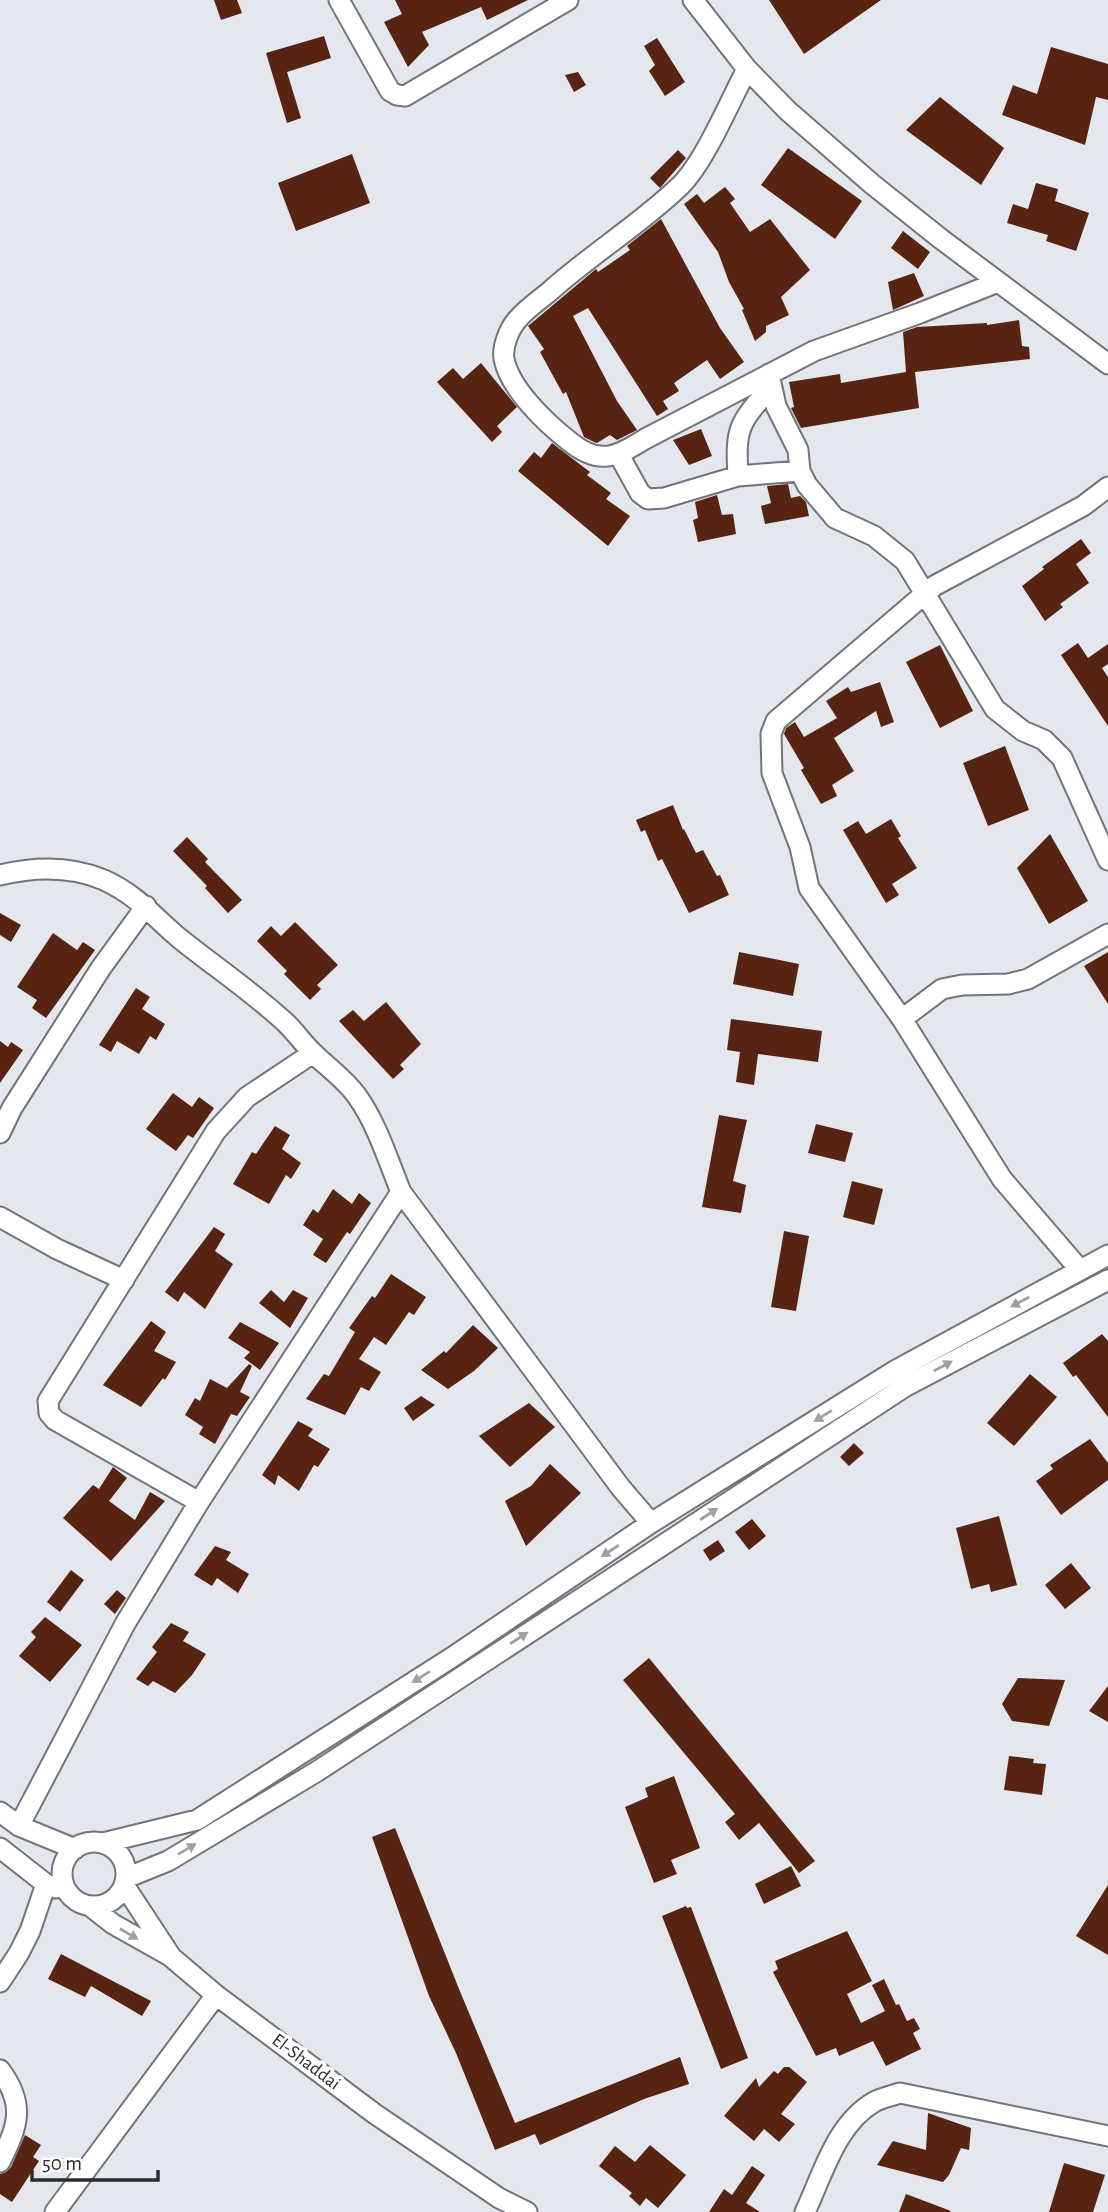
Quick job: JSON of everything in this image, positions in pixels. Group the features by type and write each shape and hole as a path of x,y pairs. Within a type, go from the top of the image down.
{"street":[{"path":"339,0 390,91 397,96 405,96 568,0"},
{"path":"693,0 747,69 788,111 872,184 1108,364"},
{"path":"747,69 705,149 684,182 556,285 517,319 508,334 504,358 518,391 570,442 595,457 619,455 645,439 770,380 814,351 999,282"},
{"path":"770,380 780,419 798,450 800,471 807,485 835,518 874,536 905,562 995,709 1023,731 1044,740 1062,758 1108,860"},
{"path":"737,476 736,443 744,416 770,380"},
{"path":"619,455 640,493 648,499 664,498 737,476 800,471"},
{"path":"1080,1270 1002,1179 902,1019 809,888 800,847 772,773 771,734 776,721 934,586 1083,506 1108,487"},
{"path":"0,875 57,869 103,880 146,906 173,932 288,1025 313,1053 339,1074 370,1117 401,1192 621,1488 652,1523"},
{"path":"0,1133 12,1108 94,979 146,906"},
{"path":"902,1019 942,989 962,985 1008,984 1028,979 1108,934"},
{"path":"199,1502 55,1420 49,1413 48,1401 216,1131 247,1097 313,1053"},
{"path":"19,1826 125,1624 199,1502 401,1192"},
{"path":"0,1217 57,1249 124,1280"},
{"path":"68,1893 62,1875 64,1865 75,1849 93,1842 103,1843 197,1820 451,1658 652,1523 1108,1255"},
{"path":"125,1882 168,1861 316,1772 901,1378 1108,1280"},
{"path":"451,1658 462,1676"},
{"path":"0,1812 19,1826 75,1849"},
{"path":"0,1848 46,1884 90,1906 101,1906 119,1895 125,1882 124,1860 119,1853 103,1843"},
{"path":"125,1882 170,1955"},
{"path":"0,1982 24,1942 46,1884"},
{"name":"El-Shaddai","path":"90,1906 113,1924 170,1955 216,1995 375,2114 499,2198 527,2212"},
{"path":"55,2212 216,1995"},
{"path":"0,2070 11,2085 18,2120 0,2162"},
{"path":"806,2212 843,2132 861,2111 876,2101 900,2093 1108,2136"}],"building":[{"path":"214,0 237,0 242,13 221,20"},
{"path":"395,0 528,0 487,20 481,7 422,32 429,45 408,67 384,22 402,14"},
{"path":"769,0 881,0 804,54"},
{"path":"324,36 331,58 287,72 301,118 287,123 266,53"},
{"path":"657,38 685,82 665,96 649,71 655,65 644,46"},
{"path":"1051,47 1108,64 1108,100 1096,97 1085,145 1002,115 1013,85 1037,94"},
{"path":"578,72 586,85 574,92 565,75"},
{"path":"940,97 1004,148 981,185 906,130"},
{"path":"788,148 862,201 835,239 761,185"},
{"path":"678,150 686,158 660,188 650,178"},
{"path":"352,154 370,203 296,231 278,183"},
{"path":"1036,183 1058,189 1055,201 1089,213 1076,251 1046,241 1048,235 1007,223 1013,204 1028,209"},
{"path":"725,187 735,199 730,203 750,232 770,219 810,270 781,297 789,315 766,326 766,332 755,341 742,310 744,309 729,282 718,252 684,204 697,194 704,203"},
{"path":"661,219 720,328 744,362 720,379 707,360 674,383 679,391 663,401 668,409 657,416 588,308 573,316 617,401 637,430 617,440 610,435 597,443 584,437 566,392 563,394 540,352 544,349 528,326 596,269 598,272 630,250 627,246"},
{"path":"903,231 930,252 918,269 891,248"},
{"path":"914,273 924,296 893,310 888,282"},
{"path":"1019,320 1022,346 1029,347 1030,359 915,372 919,408 801,428 791,408 794,407 789,382 840,374 841,383 906,372 903,332 917,327 987,325"},
{"path":"481,363 517,407 497,426 502,432 492,442 437,382 453,368 463,379"},
{"path":"701,429 712,456 689,465 673,440"},
{"path":"552,443 590,472 587,475 611,493 606,499 630,516 608,546 518,471 534,452 541,458"},
{"path":"788,484 791,498 800,496 806,502 809,516 765,524 761,506 771,503 767,486"},
{"path":"717,495 722,515 733,514 736,534 698,542 693,520 698,518 695,502"},
{"path":"1081,539 1091,553 1076,564 1089,583 1060,604 1063,607 1045,621 1022,586 1044,569 1042,567"},
{"path":"1078,643 1088,658 1108,644 1108,664 1102,668 1108,677 1108,726 1061,655"},
{"path":"940,645 973,711 940,728 906,662"},
{"path":"880,682 894,722 881,727 876,711 834,738 854,771 832,785 837,796 821,804 784,734 786,728 795,722 804,737 837,718 826,701 848,687 851,692"},
{"path":"1005,746 1029,810 988,826 963,763"},
{"path":"673,805 696,853 703,850 717,876 720,875 729,895 689,913 662,859 658,861 645,830 641,832 636,820"},
{"path":"891,819 901,836 898,838 917,868 892,884 899,895 886,903 843,830 858,821 866,834"},
{"path":"1050,834 1088,901 1049,924 1017,868"},
{"path":"187,837 208,859 205,862 242,900 228,913 205,888 207,886 173,851"},
{"path":"0,913 21,925 11,942 0,935"},
{"path":"295,922 338,965 317,985 321,989 310,1000 284,974 287,971 257,941 271,926 281,936"},
{"path":"53,933 77,950 83,942 95,950 46,1018 32,1008 37,1000 17,987"},
{"path":"739,952 799,964 793,996 733,984"},
{"path":"1108,952 1108,1004 1084,966"},
{"path":"136,988 150,997 142,1009 165,1024 156,1040 150,1036 139,1054 117,1041 111,1052 99,1045"},
{"path":"386,1002 421,1044 400,1065 404,1069 393,1079 339,1021 353,1010 364,1021"},
{"path":"731,1019 822,1031 818,1062 758,1054 754,1085 736,1082 740,1052 727,1050"},
{"path":"0,1041 8,1047 11,1042 23,1050 0,1083"},
{"path":"173,1093 192,1107 199,1097 214,1108 193,1138 188,1135 176,1151 146,1129"},
{"path":"719,1115 747,1120 733,1181 746,1185 741,1213 702,1207"},
{"path":"816,1124 853,1133 845,1162 808,1153"},
{"path":"275,1126 290,1135 282,1149 301,1163 291,1179 286,1175 269,1204 233,1184 252,1152 256,1154"},
{"path":"852,1181 883,1189 874,1225 843,1217"},
{"path":"333,1189 352,1204 359,1193 371,1203 326,1263 313,1255 323,1239 303,1225 313,1209 318,1213"},
{"path":"214,1227 225,1234 215,1251 233,1264 205,1309 184,1292 178,1302 165,1292"},
{"path":"784,1231 809,1236 796,1311 771,1307"},
{"path":"391,1274 426,1297 414,1315 409,1312 386,1345 374,1337 359,1359 381,1372 369,1391 361,1387 345,1415 306,1399 324,1374 329,1376 355,1332 349,1328 372,1296 375,1298"},
{"path":"271,1290 284,1302 293,1290 308,1298 290,1328 259,1303"},
{"path":"151,1321 166,1332 154,1351 176,1362 165,1380 163,1378 141,1407 103,1385"},
{"path":"240,1322 279,1343 260,1370 244,1358 250,1352 228,1338"},
{"path":"473,1325 498,1348 474,1371 448,1389 421,1370 444,1351 446,1353"},
{"path":"1102,1334 1108,1341 1108,1417 1076,1375 1073,1377 1063,1363"},
{"path":"249,1364 252,1366 240,1392 250,1397 237,1416 231,1414 215,1444 199,1434 203,1427 185,1415 195,1398 200,1401 210,1379 227,1388"},
{"path":"1030,1374 1057,1397 1014,1446 987,1423"},
{"path":"421,1396 435,1405 413,1421 404,1408"},
{"path":"529,1403 555,1427 510,1467 479,1436"},
{"path":"298,1421 313,1429 308,1436 330,1449 318,1467 314,1465 299,1491 278,1475 275,1485 262,1475"},
{"path":"1090,1439 1108,1463 1108,1480 1061,1515 1036,1481 1053,1469 1050,1465"},
{"path":"854,1443 864,1453 849,1466 840,1457"},
{"path":"550,1464 581,1493 526,1546 505,1501 531,1486"},
{"path":"113,1467 127,1478 109,1501 135,1520 150,1492 165,1501 111,1561 63,1518 93,1485 99,1489"},
{"path":"999,1516 1017,1585 991,1592 989,1584 971,1589 956,1528"},
{"path":"752,1519 766,1536 749,1550 735,1532"},
{"path":"718,1540 725,1551 710,1561 703,1550"},
{"path":"215,1546 231,1552 226,1560 249,1574 238,1593 217,1578 212,1586 194,1575"},
{"path":"1071,1563 1091,1588 1065,1609 1045,1585"},
{"path":"71,1570 84,1580 60,1612 47,1602"},
{"path":"117,1590 126,1598 115,1614 104,1604"},
{"path":"45,1617 82,1645 50,1682 19,1656 36,1637 31,1632"},
{"path":"171,1623 189,1632 183,1641 206,1654 192,1675 175,1693 153,1681 148,1686 136,1679 157,1652 152,1647"},
{"path":"649,1658 815,1861 799,1873 759,1823 739,1840 725,1822 735,1814 623,1680"},
{"path":"1018,1678 1065,1680 1049,1726 1012,1721 1002,1704"},
{"path":"1108,1686 1108,1722 1089,1711"},
{"path":"1009,1756 1034,1759 1033,1763 1046,1764 1042,1795 1004,1790"},
{"path":"674,1776 700,1848 671,1860 677,1874 654,1883 625,1807 648,1797 645,1788"},
{"path":"395,1828 515,2123 680,2057 689,2084 644,2099 540,2145 535,2134 495,2150 456,2053 429,1996 372,1837"},
{"path":"791,1866 801,1886 764,1904 755,1884"},
{"path":"1108,1885 1108,1955 1076,1936"},
{"path":"686,1906 691,1907 748,2058 721,2069 662,1916"},
{"path":"847,1931 872,1981 847,1994 861,2023 885,2011 872,1985 884,1979 907,2021 914,2018 920,2029 913,2033 921,2049 886,2066 873,2041 839,2056 836,2048 816,2056 773,1972 778,1969 775,1961"},
{"path":"61,1954 151,2001 142,2016 91,1986 85,1997 48,1979"},
{"path":"784,2067 789,2067 807,2082 781,2114 795,2124 779,2142 764,2129 754,2141 724,2116 756,2078 759,2087 774,2071 778,2074"},
{"path":"928,2113 971,2128 969,2150 961,2148 943,2182 877,2165 893,2141 926,2150"},
{"path":"25,2135 41,2145 33,2157 39,2161 12,2202 0,2194 0,2174 11,2167"},
{"path":"650,2145 686,2175 658,2208 646,2198 640,2206 629,2196 632,2193 599,2166 615,2146 635,2162"},
{"path":"1064,2163 1105,2175 1093,2212 1049,2212"},
{"path":"752,2166 765,2175 746,2203 760,2212 709,2212 724,2189 732,2195"},
{"path":"906,2194 951,2211 899,2212"}]}
